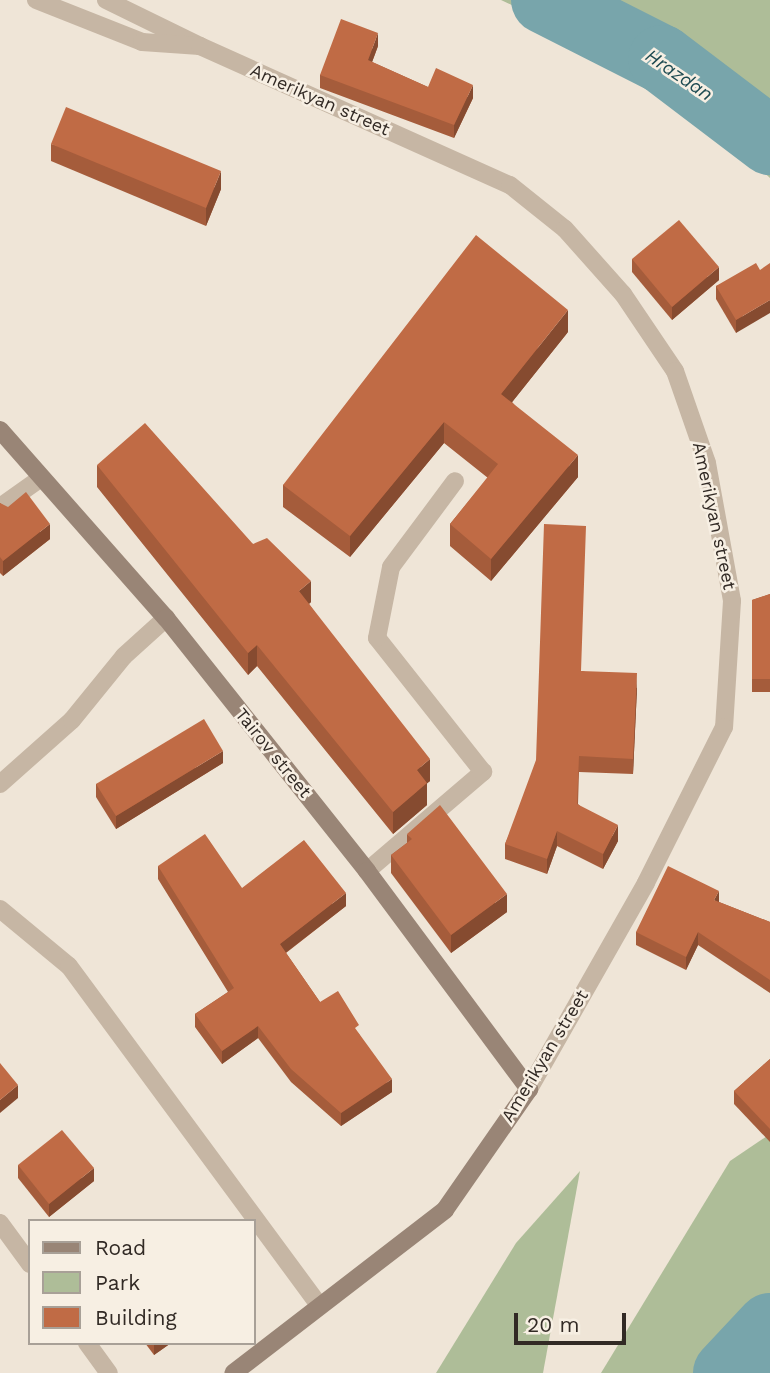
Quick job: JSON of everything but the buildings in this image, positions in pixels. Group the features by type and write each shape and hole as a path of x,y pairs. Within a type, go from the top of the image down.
{"street":[{"name":"Amerikyan street","path":"36,0 142,43 200,46 510,185 565,229 623,294 675,371 707,463 732,601 724,726 646,883 529,1088 445,1210 233,1373"},
{"path":"106,0 200,46"},
{"name":"Tairov street","path":"0,430 166,618 367,871 529,1088"},
{"path":"0,507 41,478"},
{"path":"367,871 483,772 377,638 391,567 456,481"},
{"path":"0,784 72,720 124,656 166,618"},
{"path":"0,909 69,966 256,1219"},
{"path":"256,1220 319,1305"},
{"path":"0,1223 28,1261"},
{"path":"88,1345 109,1373"}],"green space":[{"path":"501,0 770,0 770,178 656,72"},
{"path":"770,1134 770,1373 601,1373 730,1161"},
{"path":"580,1171 543,1373 436,1373 516,1243"}],"waterway":[{"name":"Hrazdan","path":"545,0 662,59 770,141"},
{"name":"Hrazdan","path":"727,1373 770,1327"}]}
